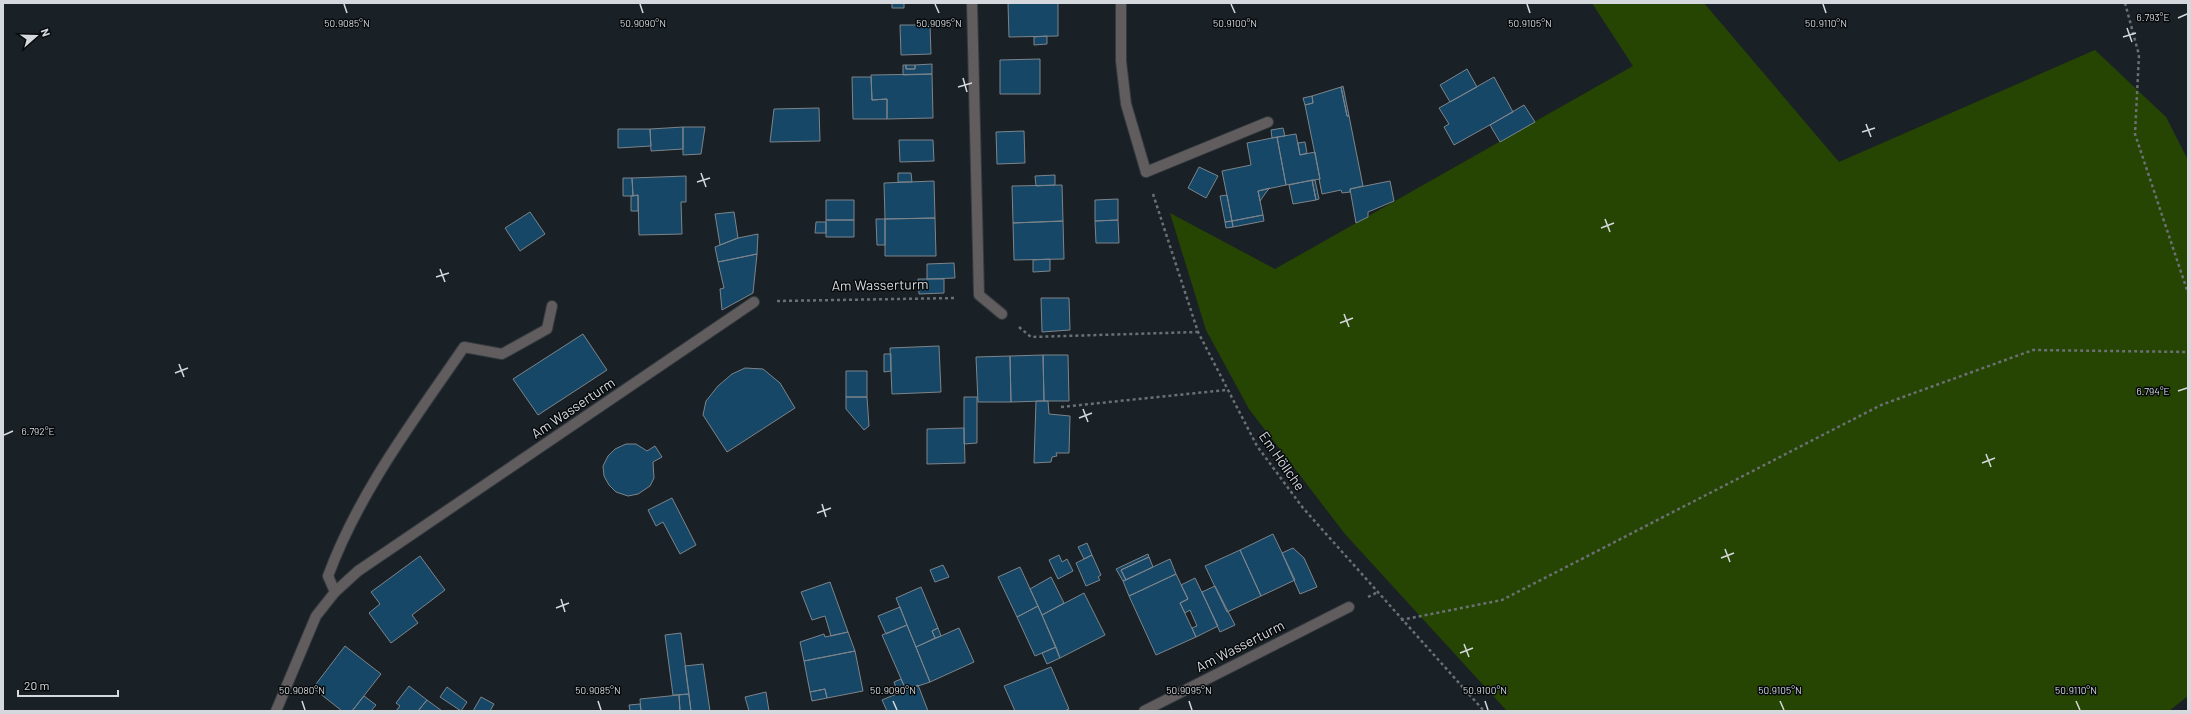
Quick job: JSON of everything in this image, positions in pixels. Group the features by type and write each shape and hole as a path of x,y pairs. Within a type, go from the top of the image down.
{"street":[{"path":"972,3 979,295 1002,314"},
{"path":"1121,3 1121,61 1126,104 1146,172 1268,122"},
{"name":"Am Wasserturm","path":"276,711 316,616 335,592 358,572 754,302"},
{"path":"335,592 328,576 337,551 377,474 464,347 502,354 547,330 552,306"},
{"name":"Am Wasserturm","path":"1144,711 1350,607"}],"path":[{"path":"2126,3 2139,55 2135,134 2188,293"},
{"name":"Em Höllche","path":"1146,172 1198,332 1226,390 1257,446 1303,508 1484,711"},
{"name":"Am Wasserturm","path":"754,302 958,298 979,295"},
{"path":"1002,314 1031,336 1198,332"},
{"path":"1402,620 1502,600 1881,405 2033,350 2188,352"},
{"path":"1061,407 1226,390"}],"green space":[{"path":"1592,3 1704,3 1839,162 2095,50 2166,117 2188,160 2188,696 2169,711 1507,711 1345,534 1249,409 1206,330 1170,213 1275,269 1633,66"}],"building":[{"path":"892,3 904,3 904,8 892,8"},
{"path":"1008,3 1058,3 1058,36 1009,37"},
{"path":"900,25 930,25 931,54 901,55"},
{"path":"1047,36 1047,44 1034,45 1034,37"},
{"path":"1040,59 1040,94 1000,94 1000,60"},
{"path":"932,64 932,74 903,75 903,65 906,65 906,69 915,69 915,65"},
{"path":"906,65 915,65 915,69 906,69"},
{"path":"1467,69 1477,87 1450,102 1440,85"},
{"path":"932,74 933,118 887,119 887,99 872,100 871,75"},
{"path":"852,77 871,77 872,100 887,99 887,119 853,119"},
{"path":"1494,77 1513,112 1454,145 1444,127 1449,124 1439,108"},
{"path":"1343,86 1349,116 1347,116 1341,87"},
{"path":"1341,87 1347,116 1349,116 1363,186 1350,189 1350,192 1342,193 1341,190 1322,194 1305,105 1313,103 1312,96"},
{"path":"1312,96 1313,103 1305,105 1303,98"},
{"path":"1524,105 1535,122 1500,142 1490,125"},
{"path":"819,108 820,141 770,142 774,109"},
{"path":"683,127 683,149 651,151 650,129"},
{"path":"683,127 705,127 701,154 683,155"},
{"path":"1283,128 1285,136 1272,138 1271,130"},
{"path":"618,129 650,129 651,146 618,148"},
{"path":"1024,131 1025,163 997,164 996,132"},
{"path":"1296,134 1300,155 1315,152 1320,179 1286,185 1277,137"},
{"path":"1277,137 1286,185 1258,191 1263,215 1232,221 1222,171 1251,165 1247,143"},
{"path":"899,140 933,140 934,161 900,162"},
{"path":"1305,142 1307,153 1300,155 1298,143"},
{"path":"1199,167 1218,176 1206,198 1188,188"},
{"path":"898,173 911,173 912,182 898,182"},
{"path":"1055,175 1055,185 1036,186 1035,176"},
{"path":"686,176 686,202 681,202 682,234 639,235 638,195 633,196 632,178"},
{"path":"623,178 632,178 633,196 623,196"},
{"path":"1312,180 1316,200 1293,204 1289,185"},
{"path":"1312,180 1315,180 1319,199 1316,200"},
{"path":"934,181 935,218 885,219 884,183"},
{"path":"1390,181 1394,201 1368,212 1368,217 1356,223 1350,189"},
{"path":"1062,185 1063,221 1013,223 1012,186"},
{"path":"1270,188 1267,191 1260,201 1258,191"},
{"path":"638,195 638,211 631,211 631,196"},
{"path":"1227,195 1232,221 1225,222 1220,196"},
{"path":"1118,199 1118,220 1095,221 1095,200"},
{"path":"826,200 854,200 854,220 826,220"},
{"path":"530,212 545,234 520,251 505,228"},
{"path":"734,212 738,238 720,245 715,214"},
{"path":"1263,215 1264,221 1233,227 1232,221"},
{"path":"935,218 936,256 885,256 885,219"},
{"path":"876,219 885,219 885,245 877,245"},
{"path":"826,220 854,220 854,237 826,237"},
{"path":"1118,220 1119,243 1096,243 1095,221"},
{"path":"1063,221 1064,259 1014,260 1013,223"},
{"path":"1232,221 1233,227 1226,228 1225,222"},
{"path":"816,222 826,222 826,233 815,233"},
{"path":"758,234 757,254 718,262 715,247 738,238"},
{"path":"757,254 753,293 722,310 720,289 724,288 718,262"},
{"path":"1050,259 1050,271 1033,272 1033,260"},
{"path":"954,263 955,278 927,279 927,264"},
{"path":"918,279 944,279 944,293 919,294"},
{"path":"1041,298 1069,298 1070,330 1042,332"},
{"path":"583,334 607,370 538,415 513,379"},
{"path":"939,346 941,392 892,394 890,348"},
{"path":"884,354 891,354 891,371 884,372"},
{"path":"1043,355 1068,355 1069,401 1044,401"},
{"path":"1043,355 1044,401 1011,402 1010,356"},
{"path":"1010,356 1011,402 978,402 976,357"},
{"path":"745,368 763,369 780,383 795,408 727,452 703,415 706,401 718,386 732,374"},
{"path":"846,371 867,371 867,397 846,397"},
{"path":"846,397 867,397 869,426 864,430 846,409"},
{"path":"964,397 977,397 977,443 964,444"},
{"path":"1036,401 1048,401 1049,414 1070,416 1069,453 1056,453 1057,456 1052,457 1051,462 1034,463"},
{"path":"964,428 965,463 927,464 927,429"},
{"path":"626,444 636,444 647,451 655,446 662,457 653,462 654,478 650,486 638,494 628,496 616,492 609,485 604,476 603,466 608,456 615,449"},
{"path":"672,498 696,545 680,554 663,522 656,526 648,510"},
{"path":"1273,534 1295,580 1261,596 1240,550"},
{"path":"1087,543 1092,555 1084,559 1078,547"},
{"path":"1293,548 1304,558 1317,587 1300,594 1282,553"},
{"path":"1240,550 1261,596 1227,612 1205,566"},
{"path":"1148,554 1149,557 1121,570 1126,580 1123,581 1116,569"},
{"path":"1059,555 1062,562 1067,559 1073,571 1058,579 1049,560"},
{"path":"1092,555 1101,575 1098,577 1100,580 1086,586 1076,563"},
{"path":"420,556 445,590 412,615 418,623 391,643 369,613 380,604 371,592"},
{"path":"1149,557 1153,567 1126,580 1121,570"},
{"path":"1170,559 1176,574 1129,596 1123,581"},
{"path":"943,565 949,577 935,582 930,570"},
{"path":"1020,567 1038,606 1017,617 998,577"},
{"path":"1176,574 1188,599 1180,603 1196,637 1156,655 1129,596"},
{"path":"1051,577 1064,603 1042,615 1030,589"},
{"path":"1195,578 1218,626 1196,637 1192,628 1197,626 1190,610 1185,613 1180,603 1188,599 1181,585"},
{"path":"830,582 848,632 831,636 825,616 812,620 801,592"},
{"path":"1215,586 1235,625 1220,632 1202,592"},
{"path":"921,587 938,628 932,631 935,638 916,647 896,598"},
{"path":"1084,593 1105,635 1060,658 1042,615"},
{"path":"1038,606 1056,647 1035,656 1017,617"},
{"path":"900,607 907,625 886,634 878,616"},
{"path":"907,625 930,682 906,690 882,635"},
{"path":"938,628 941,636 935,638 932,631"},
{"path":"959,628 974,662 930,682 916,647"},
{"path":"848,632 855,651 804,661 800,642 824,634 825,637"},
{"path":"681,633 689,694 673,695 665,635"},
{"path":"345,646 381,674 352,711 342,711 313,688"},
{"path":"1056,647 1060,658 1047,664 1042,653"},
{"path":"855,651 863,691 827,698 825,689 810,692 804,661"},
{"path":"703,664 710,711 691,711 685,666"},
{"path":"1051,667 1069,709 1064,711 1015,711 1004,686"},
{"path":"901,679 906,690 898,693 894,682"},
{"path":"918,685 928,711 887,711 882,700"},
{"path":"409,686 427,700 418,711 396,711 400,706 396,703"},
{"path":"447,687 467,702 461,711 440,697"},
{"path":"825,689 827,698 812,701 810,692"},
{"path":"766,692 769,711 749,711 745,697"},
{"path":"689,694 691,711 680,711 679,695"},
{"path":"679,695 680,711 641,711 640,699"},
{"path":"364,696 376,705 371,711 352,711"},
{"path":"481,697 494,704 490,711 473,711"},
{"path":"427,700 442,711 418,711"},
{"path":"640,704 641,711 630,711 629,705"}]}
